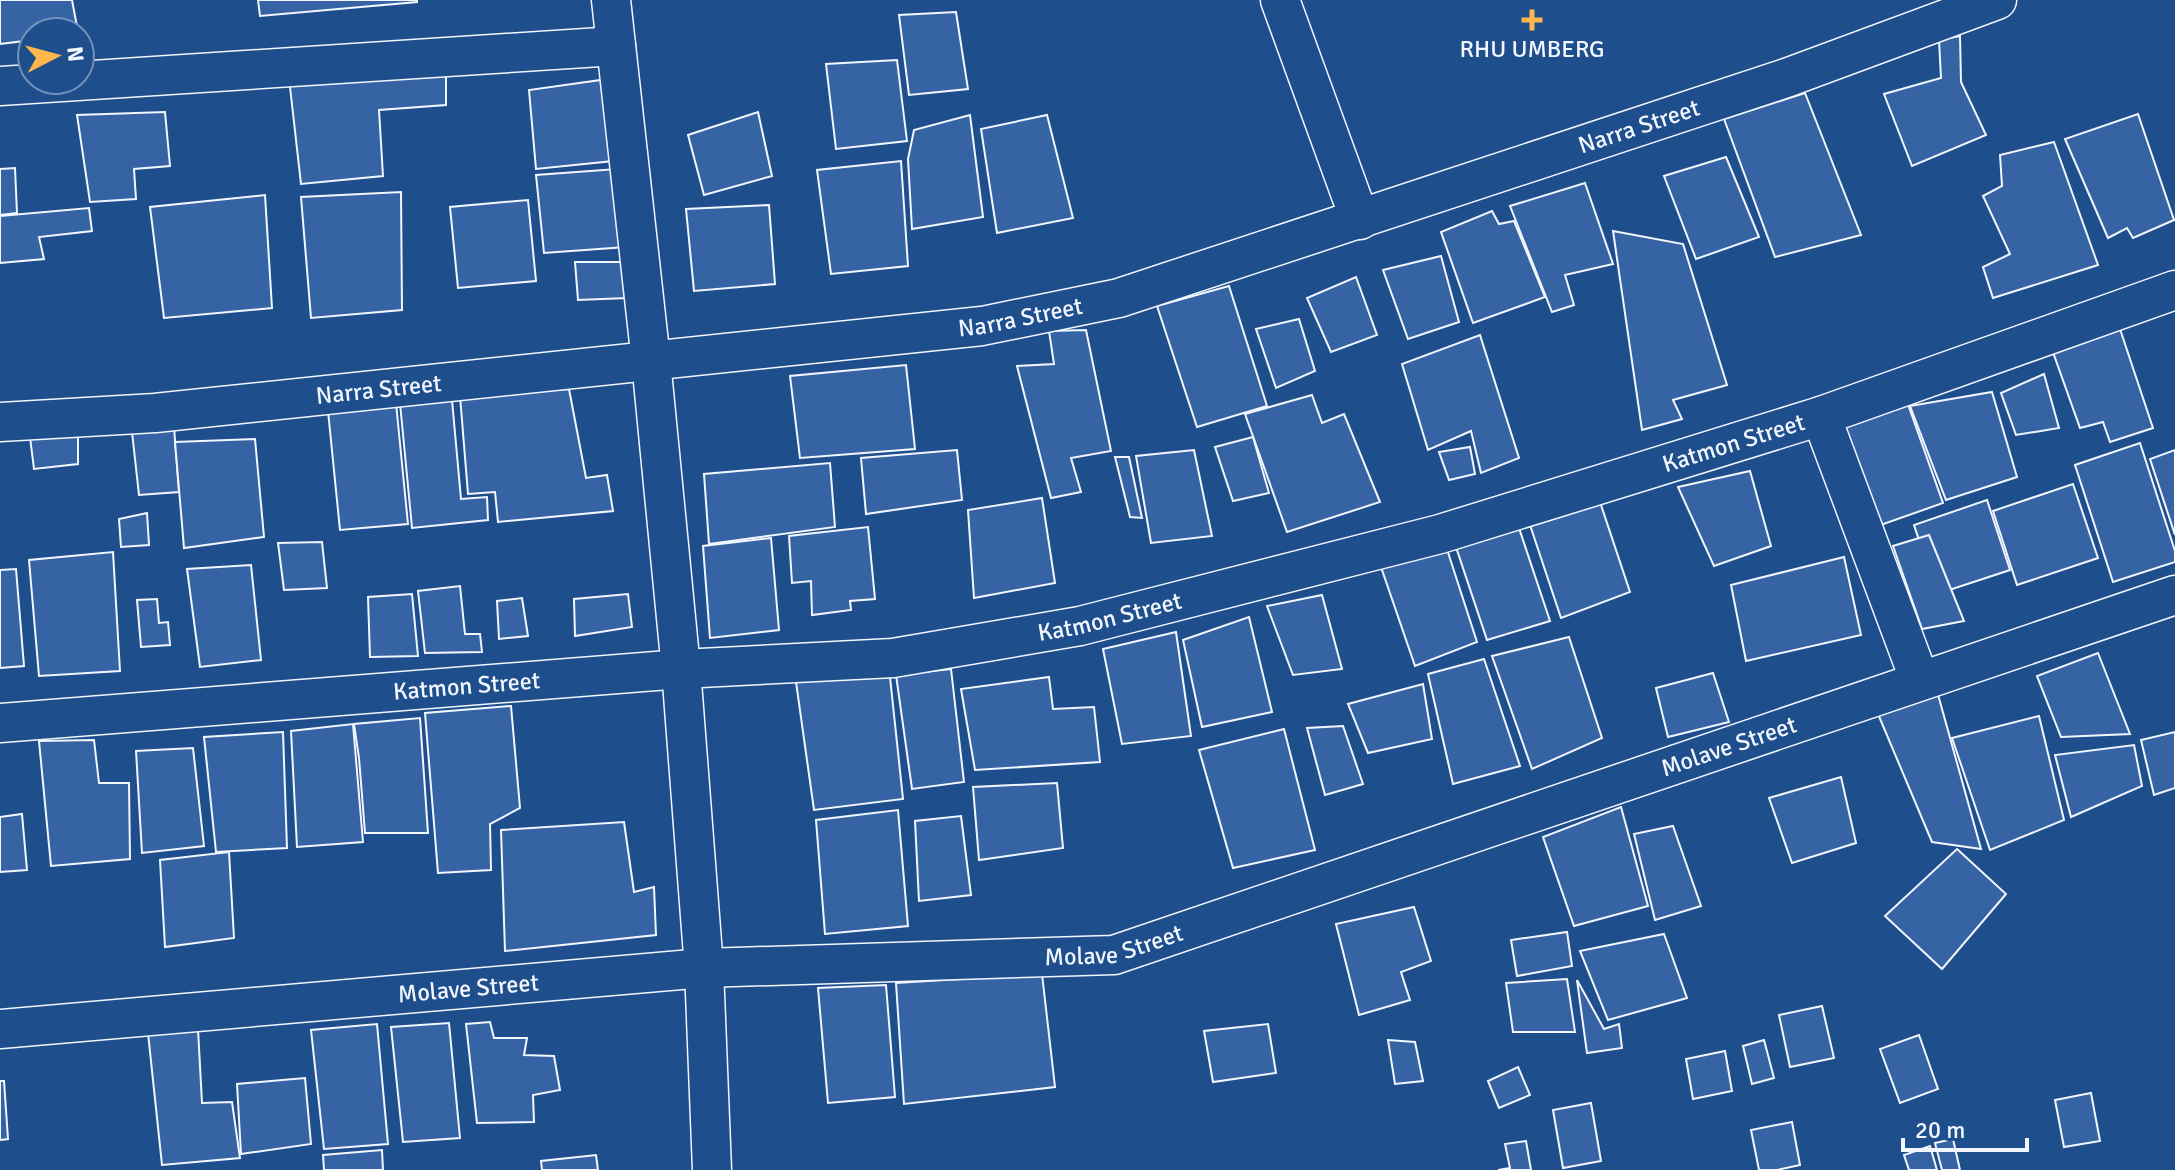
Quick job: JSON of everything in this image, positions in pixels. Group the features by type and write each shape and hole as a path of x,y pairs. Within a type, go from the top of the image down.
{"street":[{"path":"611,0 681,669 704,968 712,1170"},
{"path":"1280,0 1360,220"},
{"name":"Narra Street","path":"0,422 155,413 982,326 1119,298 1789,77 1997,0"},
{"path":"0,86 616,46"},
{"name":"Katmon Street","path":"0,723 681,669 893,658 1080,626 1440,534 1821,416 2175,290"},
{"path":"1821,416 1920,681"},
{"name":"Molave Street","path":"0,1029 704,968 1114,955 2175,595"}],"building":[{"path":"0,0 72,0 75,16 16,16 16,42 0,44"},
{"path":"258,0 417,0 417,2 260,16"},
{"path":"956,12 968,89 909,95 899,15"},
{"path":"1960,36 1961,82 1986,135 1912,166 1884,94 1941,78 1939,40"},
{"path":"897,60 907,141 836,149 826,64"},
{"path":"446,69 446,105 379,110 383,176 301,184 289,78"},
{"path":"608,79 613,161 536,169 529,90"},
{"path":"1805,93 1861,235 1775,257 1724,119"},
{"path":"165,112 170,166 134,169 136,199 90,202 77,115"},
{"path":"758,112 772,176 704,195 688,135"},
{"path":"2138,114 2174,220 2133,238 2127,228 2108,238 2065,139"},
{"path":"970,115 983,217 912,229 908,159 914,130"},
{"path":"1047,115 1073,218 997,233 981,129"},
{"path":"2054,142 2098,265 1993,298 1983,267 2010,254 1983,196 2002,186 2000,155"},
{"path":"1726,157 1759,237 1696,259 1664,176"},
{"path":"901,161 908,266 831,274 817,170"},
{"path":"15,168 17,213 0,215 0,169"},
{"path":"617,169 626,247 544,253 536,175"},
{"path":"1585,183 1613,264 1565,275 1574,305 1552,312 1510,206"},
{"path":"401,192 402,310 311,318 301,197"},
{"path":"265,195 272,308 164,318 150,207"},
{"path":"528,200 536,281 458,288 450,207"},
{"path":"769,205 775,284 694,291 686,209"},
{"path":"89,208 92,231 39,237 44,259 0,263 0,216"},
{"path":"1492,211 1499,224 1514,221 1545,297 1473,323 1441,232"},
{"path":"1613,231 1683,244 1727,385 1673,400 1682,419 1642,430"},
{"path":"1441,256 1459,322 1408,339 1383,270"},
{"path":"575,262 624,262 627,298 578,300"},
{"path":"1356,277 1377,335 1331,352 1307,298"},
{"path":"1229,286 1267,406 1197,427 1157,306"},
{"path":"1299,319 1315,371 1276,388 1256,329"},
{"path":"2118,323 2153,428 2110,442 2103,422 2080,428 2049,341"},
{"path":"1086,330 1111,451 1071,458 1081,492 1051,498 1017,366 1054,364 1049,331"},
{"path":"1480,335 1519,458 1481,473 1471,431 1428,450 1402,364"},
{"path":"906,365 915,449 800,458 790,376"},
{"path":"2044,374 2059,428 2016,435 2001,393"},
{"path":"569,389 586,478 607,475 613,511 498,522 495,492 468,494 460,396"},
{"path":"1992,392 2017,477 1946,500 1910,406"},
{"path":"1312,395 1322,423 1344,414 1380,502 1287,532 1245,414"},
{"path":"1905,396 1943,503 1875,527 1838,421"},
{"path":"452,400 461,499 487,497 488,520 412,528 400,403"},
{"path":"396,403 408,524 340,530 328,411"},
{"path":"78,427 78,464 34,469 29,429"},
{"path":"174,427 179,492 139,495 132,432"},
{"path":"1253,437 1269,493 1233,501 1215,447"},
{"path":"255,439 264,537 184,548 175,442"},
{"path":"2140,443 2175,551 2175,562 2113,582 2075,465"},
{"path":"1470,447 1475,474 1449,480 1439,452"},
{"path":"957,450 962,500 866,514 861,458"},
{"path":"1194,450 1212,536 1151,543 1136,456"},
{"path":"2175,450 2175,535 2150,459"},
{"path":"1115,457 1129,457 1142,518 1130,517"},
{"path":"830,463 835,527 709,544 704,474"},
{"path":"1750,471 1771,546 1714,566 1678,487"},
{"path":"2073,484 2098,558 2017,585 1993,511"},
{"path":"1597,493 1630,592 1561,618 1526,513"},
{"path":"1042,498 1055,583 974,598 968,510"},
{"path":"1987,500 2010,570 1937,594 1914,525"},
{"path":"147,513 149,545 121,547 119,519"},
{"path":"1517,522 1550,621 1487,640 1451,532"},
{"path":"868,527 875,599 850,601 851,610 812,615 811,581 792,583 789,536"},
{"path":"1929,535 1964,621 1922,629 1893,546"},
{"path":"771,538 779,630 710,638 703,546"},
{"path":"1444,540 1477,642 1415,666 1381,567"},
{"path":"322,542 327,588 284,590 278,543"},
{"path":"113,552 120,671 39,676 29,560"},
{"path":"1844,557 1861,635 1746,661 1731,585"},
{"path":"251,565 261,660 200,667 187,569"},
{"path":"16,569 24,666 0,668 0,570"},
{"path":"460,586 465,634 480,634 482,652 425,653 418,591"},
{"path":"412,594 418,656 370,657 368,597"},
{"path":"628,594 632,627 575,636 574,599"},
{"path":"1322,595 1342,669 1293,675 1267,606"},
{"path":"522,598 528,636 499,639 497,601"},
{"path":"157,599 159,623 168,622 170,645 141,647 137,600"},
{"path":"1249,617 1272,712 1202,727 1183,640"},
{"path":"1176,632 1191,736 1122,744 1103,649"},
{"path":"1569,637 1602,738 1532,769 1492,656"},
{"path":"2098,653 2130,734 2061,737 2037,676"},
{"path":"1484,659 1520,766 1453,784 1428,674"},
{"path":"951,669 964,782 912,789 896,675"},
{"path":"1713,673 1729,722 1668,737 1656,688"},
{"path":"890,677 903,799 814,810 796,682"},
{"path":"1049,677 1053,709 1094,707 1100,762 975,770 961,689"},
{"path":"1423,684 1432,739 1368,753 1348,704"},
{"path":"1937,691 1981,849 1932,842 1878,714"},
{"path":"511,706 520,808 490,824 491,870 438,873 425,713"},
{"path":"2039,716 2064,820 1990,850 1952,738"},
{"path":"420,718 428,833 365,833 354,724"},
{"path":"353,724 363,842 297,847 291,731"},
{"path":"1343,726 1363,784 1325,795 1307,728"},
{"path":"1284,729 1315,850 1233,868 1199,750"},
{"path":"283,732 287,848 216,852 204,737"},
{"path":"2175,732 2175,788 2154,795 2141,740"},
{"path":"94,740 99,783 129,783 130,859 51,866 39,741"},
{"path":"2134,745 2142,786 2071,817 2055,755"},
{"path":"193,748 204,846 142,853 136,751"},
{"path":"1841,777 1856,843 1792,863 1769,798"},
{"path":"1057,783 1063,848 979,860 973,787"},
{"path":"1621,807 1648,906 1574,926 1543,837"},
{"path":"898,810 908,926 825,934 816,820"},
{"path":"22,814 27,870 0,872 0,817"},
{"path":"961,816 971,895 919,901 915,821"},
{"path":"624,822 634,892 654,887 656,935 505,951 501,830"},
{"path":"1673,826 1701,906 1655,920 1634,834"},
{"path":"1957,849 2006,894 1942,969 1885,916"},
{"path":"229,852 234,938 165,947 160,860"},
{"path":"1414,907 1431,961 1401,972 1410,1000 1359,1015 1336,924"},
{"path":"1567,932 1572,966 1517,976 1511,940"},
{"path":"1664,934 1687,998 1608,1020 1580,951"},
{"path":"1042,974 1055,1087 904,1104 896,983"},
{"path":"1567,979 1575,1032 1513,1032 1506,983"},
{"path":"1577,980 1604,1029 1619,1024 1622,1048 1587,1053"},
{"path":"886,985 895,1097 828,1103 818,988"},
{"path":"1822,1006 1834,1058 1790,1067 1779,1015"},
{"path":"490,1022 494,1038 527,1038 524,1055 554,1056 560,1090 533,1095 534,1122 477,1123 466,1024"},
{"path":"449,1023 460,1138 403,1142 391,1027"},
{"path":"377,1024 388,1144 324,1149 311,1030"},
{"path":"1268,1024 1276,1073 1213,1082 1204,1031"},
{"path":"198,1029 202,1103 232,1102 240,1158 162,1165 148,1033"},
{"path":"1919,1035 1938,1089 1900,1103 1880,1049"},
{"path":"1388,1040 1415,1042 1423,1081 1395,1084"},
{"path":"1764,1040 1774,1078 1752,1084 1743,1046"},
{"path":"1725,1051 1732,1091 1693,1099 1686,1059"},
{"path":"1518,1067 1530,1095 1499,1108 1488,1081"},
{"path":"305,1078 311,1144 241,1154 237,1084"},
{"path":"0,1081 4,1081 8,1139 0,1140"},
{"path":"2091,1093 2100,1141 2064,1147 2055,1100"},
{"path":"1591,1103 1601,1161 1563,1168 1553,1110"},
{"path":"1792,1122 1800,1165 1759,1170 1751,1130"},
{"path":"1953,1139 1960,1170 1942,1170 1935,1143"},
{"path":"1526,1141 1531,1170 1498,1170 1510,1168 1505,1144"},
{"path":"1930,1146 1937,1170 1909,1170 1904,1155"},
{"path":"382,1150 383,1170 324,1170 323,1155"},
{"path":"596,1155 598,1170 542,1170 541,1161"}],"place":[{"name":"RHU UMBERG","path":"1532,20"}]}
